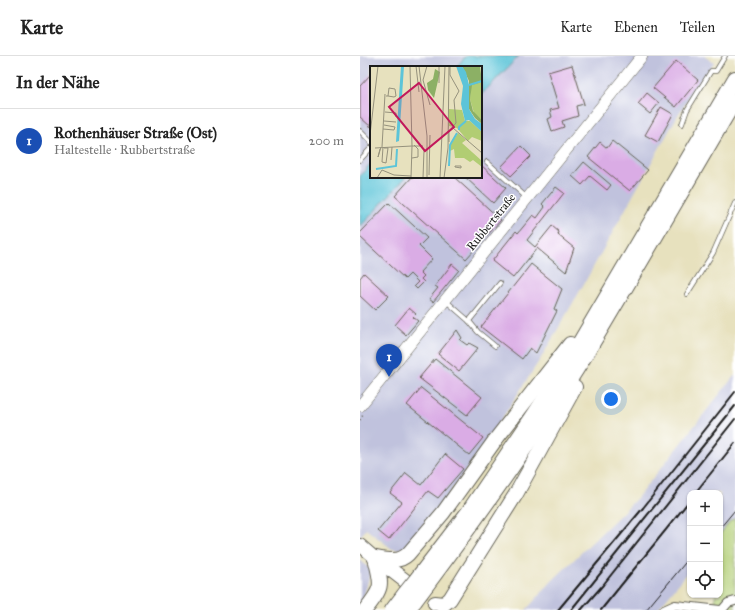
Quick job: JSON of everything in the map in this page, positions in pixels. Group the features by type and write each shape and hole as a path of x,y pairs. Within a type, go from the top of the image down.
{"highway":[{"path":"392,610 409,601 564,368 735,78"},
{"path":"423,581 457,545 542,424 588,351 735,101"},
{"path":"375,558 396,560 405,557 410,552 443,513 496,439 563,352 576,336 590,324"},
{"path":"375,558 438,607 450,599 516,494 575,388 588,351"},
{"path":"365,610 381,585 375,558"}],"main road":[{"path":"360,545 375,558"}],"street":[{"name":"Rubbertstraße","path":"360,406 642,56"},
{"path":"664,610 675,606 721,610 728,603 735,601"}],"lane":[{"path":"682,124 687,110 711,71 716,71 725,56"},
{"path":"360,131 370,141"},
{"path":"360,160 370,149"},
{"path":"488,162 527,198"},
{"path":"687,294 713,253 735,203"},
{"path":"469,321 500,283"},
{"path":"445,300 495,346"}],"shaded area":[{"path":"360,56 466,56 457,66 370,66 370,164 360,176"},
{"path":"519,56 704,56 714,63 679,113 541,358 488,440 435,513 406,548 398,550 392,549 366,529 360,537 360,227 405,178 482,178 482,94"},
{"path":"735,375 735,518 730,521 723,530 723,490 687,490 687,574 657,610 526,610 552,581 637,498"},
{"path":"360,560 371,570 363,600 360,603"}],"green space":[{"path":"735,518 735,610 726,610 715,601 715,598 723,598 723,530 730,521"}],"water":[{"path":"466,56 519,56 482,94 482,66 457,66"},
{"path":"370,164 370,178 405,178 360,227 360,176"}],"building":[{"path":"676,61 698,80 676,107 653,88"},
{"path":"572,65 584,104 576,106 578,116 562,121 564,127 552,131 548,119 552,117 550,110 559,108 548,72"},
{"path":"370,75 370,126 360,117 360,86"},
{"path":"647,93 659,103 650,114 638,104"},
{"path":"661,107 673,114 658,142 645,135"},
{"path":"612,141 648,170 630,191 588,157 600,142 607,148"},
{"path":"521,146 531,156 511,176 501,167"},
{"path":"584,162 611,185 607,190 590,176 582,185 572,176"},
{"path":"482,166 506,188 493,203 466,178 482,178"},
{"path":"411,178 455,178 501,220 466,259 395,196"},
{"path":"556,187 564,193 527,240 535,247 552,226 559,232 558,235 574,248 566,272 537,248 513,278 492,261 516,231 518,233 533,215 537,218 545,207 542,204"},
{"path":"389,203 427,238 419,246 432,259 420,272 424,276 421,279 424,282 417,289 414,286 418,282 410,274 405,279 360,237 360,233"},
{"path":"452,264 459,270 433,302 429,299 438,288 435,286"},
{"path":"531,264 562,289 554,309 557,311 536,353 530,348 522,359 481,327"},
{"path":"364,273 389,296 375,310 360,296 360,278"},
{"path":"409,308 416,314 413,317 418,321 406,335 395,325"},
{"path":"457,330 462,338 460,340 467,345 469,343 478,348 459,371 438,354"},
{"path":"435,359 482,397 467,415 419,378"},
{"path":"421,388 483,438 469,455 407,405"},
{"path":"445,454 463,469 438,498 428,491 389,540 378,531 402,502 390,493 406,473 421,485"}],"tram line":[{"path":"722,526 735,510"},
{"path":"646,610 687,561"}],"railway":[{"path":"558,610 643,508 735,392"},
{"path":"571,610 735,406"},
{"path":"581,610 603,585 735,419"},
{"path":"697,490 735,443"},
{"path":"601,610 687,504"}],"place":[{"name":"Rothenhäuser Straße (Ost)","path":"389,377"}]}
